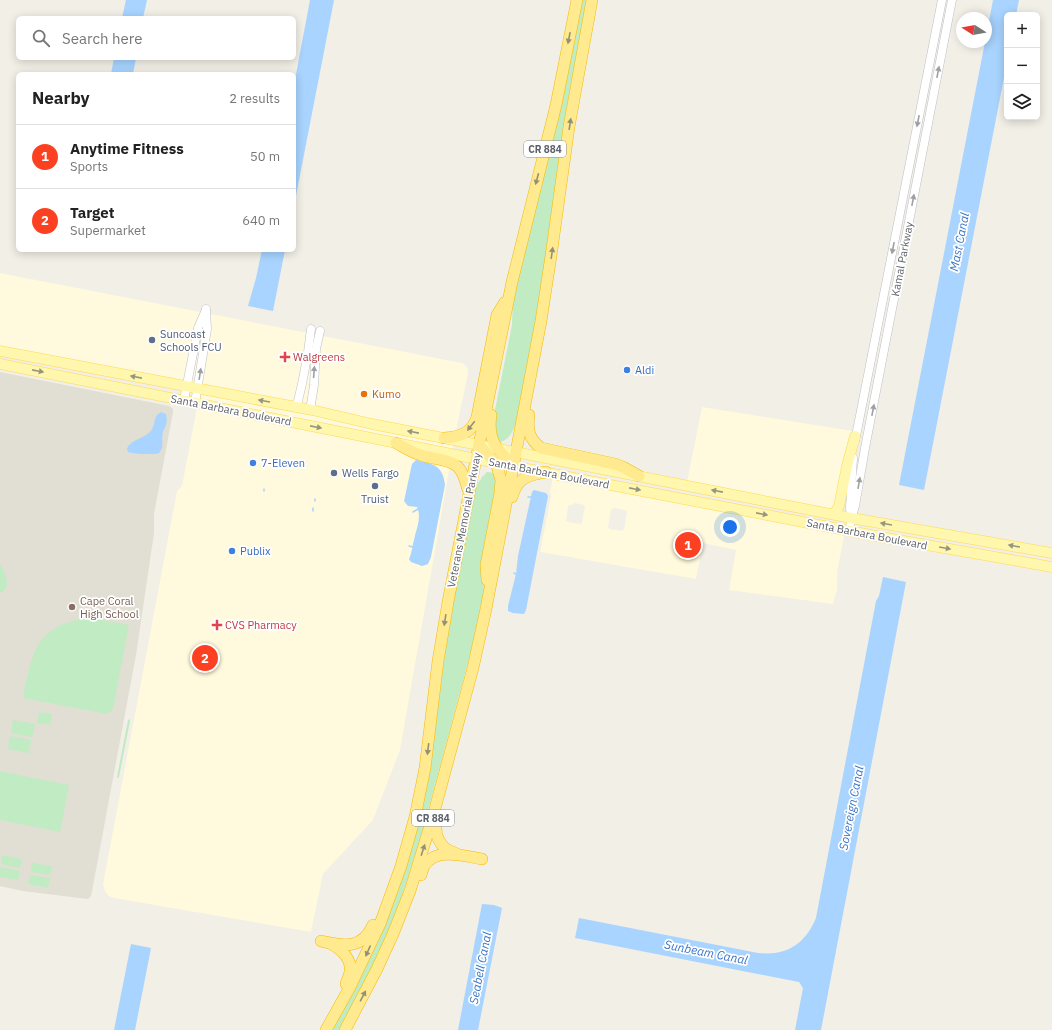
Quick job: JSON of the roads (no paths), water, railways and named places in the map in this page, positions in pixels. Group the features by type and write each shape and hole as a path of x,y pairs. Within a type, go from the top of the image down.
{"highway":[{"name":"Veterans Memorial Parkway","path":"326,1030 350,988 380,924 401,866 422,789 438,661 469,494 509,296 556,105 577,0"},
{"name":"CR 884","path":"345,1030 377,969 410,891 464,703 486,610 546,292 574,93 592,0"},
{"path":"546,292 543,339 528,421 530,435 535,443 544,449 615,464 639,476"},
{"path":"444,438 460,436 468,431 474,424 497,315 509,296"},
{"path":"509,296 510,324 490,427 492,438 497,448 514,466"},
{"path":"396,443 421,455 446,460 460,468 464,474 469,494"},
{"path":"479,445 497,466 500,474 501,485 486,565 489,594"},
{"path":"486,610 494,595 514,490 519,482 526,477 546,472"},
{"path":"457,854 444,847 440,842 437,836 436,822 480,658 479,639"},
{"path":"320,1030 350,972 350,966 339,947 325,942 348,945 358,943 366,937 370,931 385,894 412,809 422,789"},
{"path":"377,969 384,966 390,954 401,929 424,866 435,857 441,855 457,854 482,859"}],"main road":[{"name":"Santa Barbara Boulevard","path":"0,351 292,406 377,425 851,518 1052,553"},
{"name":"Santa Barbara Boulevard","path":"0,364 476,459 1052,567"},
{"path":"293,422 301,415 306,414 360,426 377,425"},
{"path":"833,514 840,504 847,466 855,436"}],"street":[{"name":"Kamal Parkway","path":"850,530 852,467 855,436 942,0"},
{"name":"Kamal Parkway","path":"851,518 855,509 865,448 952,0"},
{"path":"184,400 198,328 206,309 208,329 196,403"},
{"path":"292,406 298,401 311,329"},
{"path":"312,410 311,404 314,385 316,349 320,331"}],"water":[{"path":"126,0 147,0 143,16 122,16"},
{"path":"310,0 334,0 296,196 296,74"},
{"name":"Mast Canal","path":"993,0 1019,0 1017,12 1004,12 1004,77 924,490 899,485 984,48 992,48 992,12 991,12"},
{"path":"114,60 136,60 133,72 111,72"},
{"path":"262,252 285,252 273,311 248,306"},
{"path":"161,412 166,414 167,422 162,434 162,448 159,453 144,454 128,452 127,449 129,445 150,432 158,414"},
{"path":"416,460 436,466 442,473 445,485 431,557 428,564 422,566 411,562 409,559 418,524 419,515 417,507 408,506 404,501 412,464"},
{"path":"534,490 546,493 548,496 526,610 524,614 513,613 508,611 508,606 516,574 518,556 532,492"},
{"path":"883,577 906,582 821,1030 795,1030 803,988 799,982 575,938 579,918 758,953 786,950 794,946 806,935 816,918 876,601 879,596"},
{"name":"Seabell Canal","path":"482,904 494,905 502,908 478,1030 458,1030"},
{"path":"131,944 151,948 135,1030 114,1030"}],"waterway":[{"path":"413,512 418,509"},
{"path":"409,546 413,547"}],"place":[{"name":"Suncoast Schools FCU","path":"152,340"},
{"name":"Walgreens","path":"285,357"},
{"name":"Aldi","path":"627,370"},
{"name":"Kumo","path":"364,394"},
{"name":"7-Eleven","path":"253,463"},
{"name":"Wells Fargo","path":"334,473"},
{"name":"Truist","path":"375,486"},
{"name":"Anytime Fitness","path":"688,545"},
{"name":"Publix","path":"232,551"},
{"name":"Cape Coral High School","path":"72,607"},
{"name":"CVS Pharmacy","path":"217,625"},
{"name":"Target","path":"205,658"}],"water label":[{"name":"Sovereign Canal","path":"851,808"},
{"name":"Sunbeam Canal","path":"706,952"}]}
